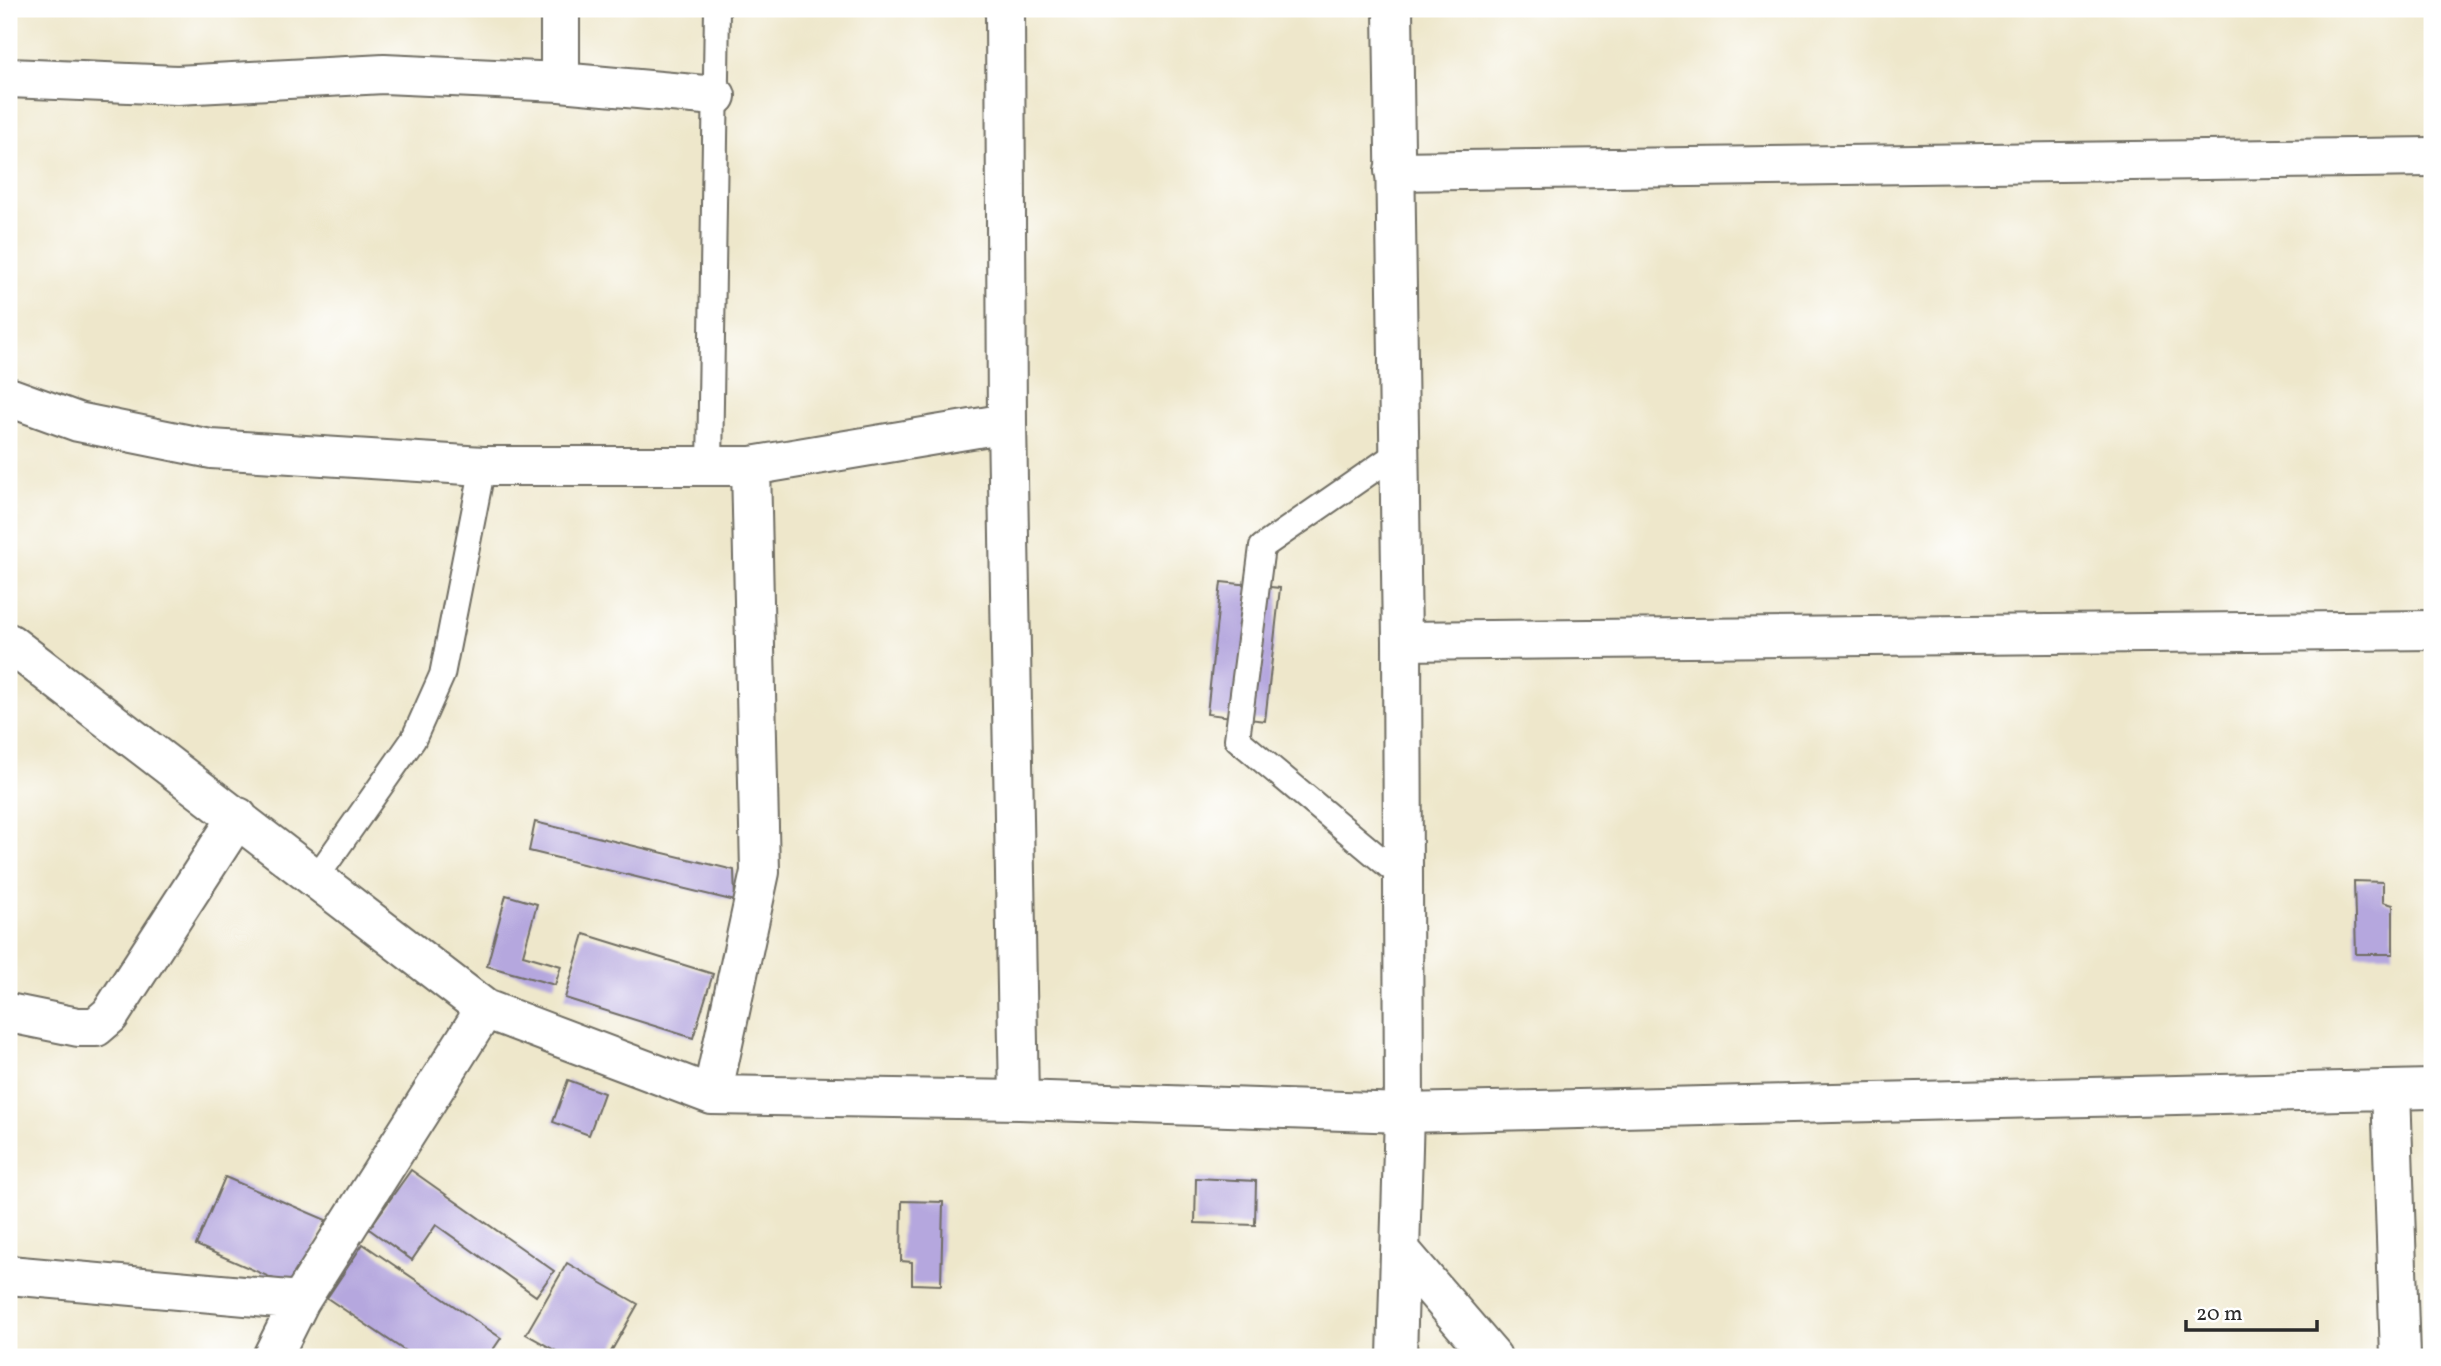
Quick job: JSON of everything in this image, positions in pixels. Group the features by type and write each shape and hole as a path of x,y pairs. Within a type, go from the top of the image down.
{"street":[{"path":"560,9 560,82"},
{"path":"1004,9 1007,423 1019,1100"},
{"path":"1393,9 1402,641 1404,1113 1400,1355"},
{"path":"9,78 177,85 384,74 560,82 716,96"},
{"path":"1394,171 2432,156"},
{"path":"9,397 78,422 211,449 482,466 751,466 1007,423"},
{"path":"712,1095 760,872 751,466"},
{"path":"1402,641 2432,630"},
{"path":"9,643 485,1009 712,1095 1019,1100 1404,1113 2432,1089"},
{"path":"9,1013 78,1027 96,1027 110,1015 238,817"},
{"path":"272,1357 300,1301 485,1009"},
{"path":"2391,1090 2400,1357"},
{"path":"1400,1250 1492,1357"},
{"path":"9,1275 300,1301"}],"lane":[{"path":"710,467 717,9"},
{"path":"1399,452 1262,547 1237,739 1403,878"},
{"path":"316,878 413,740 442,675 482,466"}],"building":[{"path":"1221,582 1280,588 1265,721 1207,714"},
{"path":"535,822 734,870 735,901 529,851"},
{"path":"2354,881 2383,882 2383,902 2393,905 2393,954 2356,954"},
{"path":"506,895 537,904 523,955 561,966 555,985 487,966"},
{"path":"584,934 713,974 693,1038 565,998"},
{"path":"568,1080 604,1093 589,1135 553,1122"},
{"path":"411,1170 554,1271 536,1296 436,1225 412,1260 369,1229"},
{"path":"225,1177 326,1220 297,1289 196,1245"},
{"path":"1196,1178 1256,1181 1255,1225 1195,1223"},
{"path":"902,1201 943,1202 941,1285 912,1284 912,1262 901,1261"},
{"path":"363,1244 501,1338 488,1357 414,1357 327,1298"},
{"path":"567,1263 638,1304 608,1357 567,1357 526,1334"}]}
